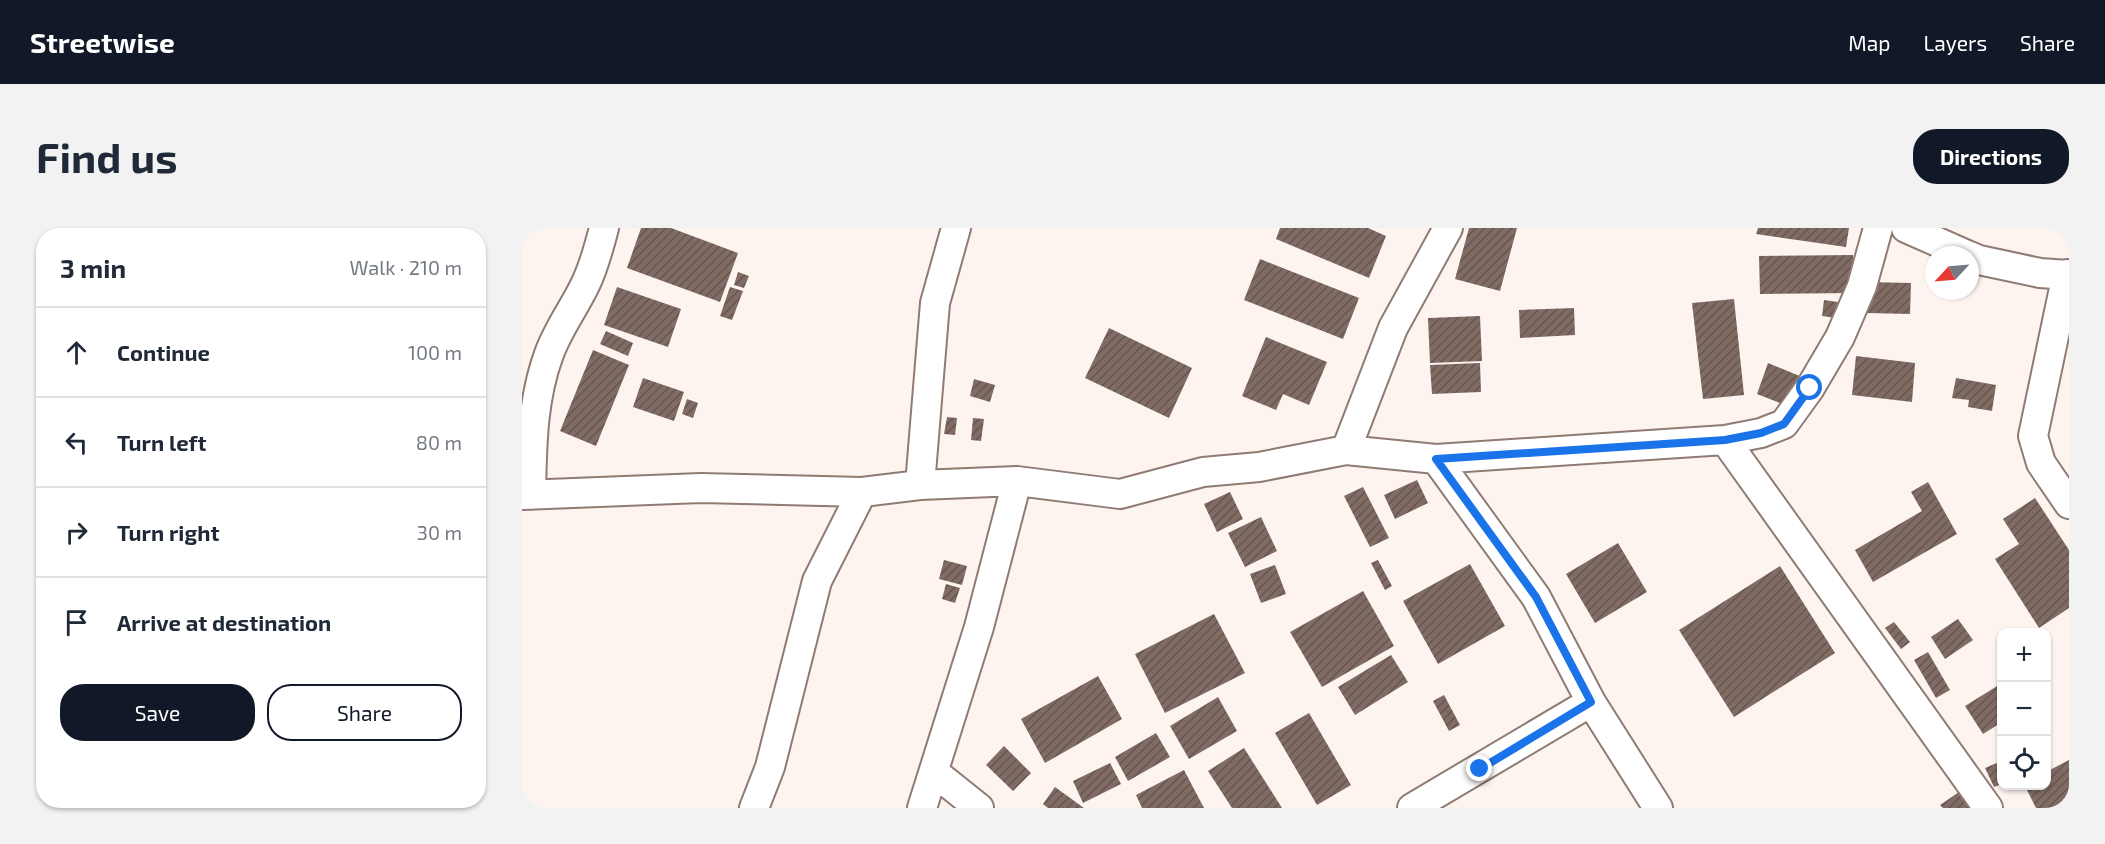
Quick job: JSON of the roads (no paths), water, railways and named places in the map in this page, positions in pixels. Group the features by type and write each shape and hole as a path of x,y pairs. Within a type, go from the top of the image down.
{"street":[{"path":"604,228 587,282 557,334 548,357 533,420 526,495 701,488 862,492 920,484 1017,481 1120,494 1203,472 1259,467 1346,450 1436,459 1725,440 1761,433 1784,424 1810,388 1840,337 1862,286 1878,228"},
{"path":"920,484 935,303 956,228"},
{"path":"1346,450 1393,328 1448,228"},
{"path":"1906,228 1946,246"},
{"path":"1979,260 2040,273 2068,275 2033,436 2041,463 2069,504"},
{"path":"1725,440 1988,808"},
{"path":"1436,459 1536,597 1591,702 1658,808"},
{"path":"922,808 978,627 1017,481"},
{"path":"754,808 770,767 817,581 862,492"},
{"path":"1412,808 1591,702"},
{"path":"934,772 979,808"}]}
